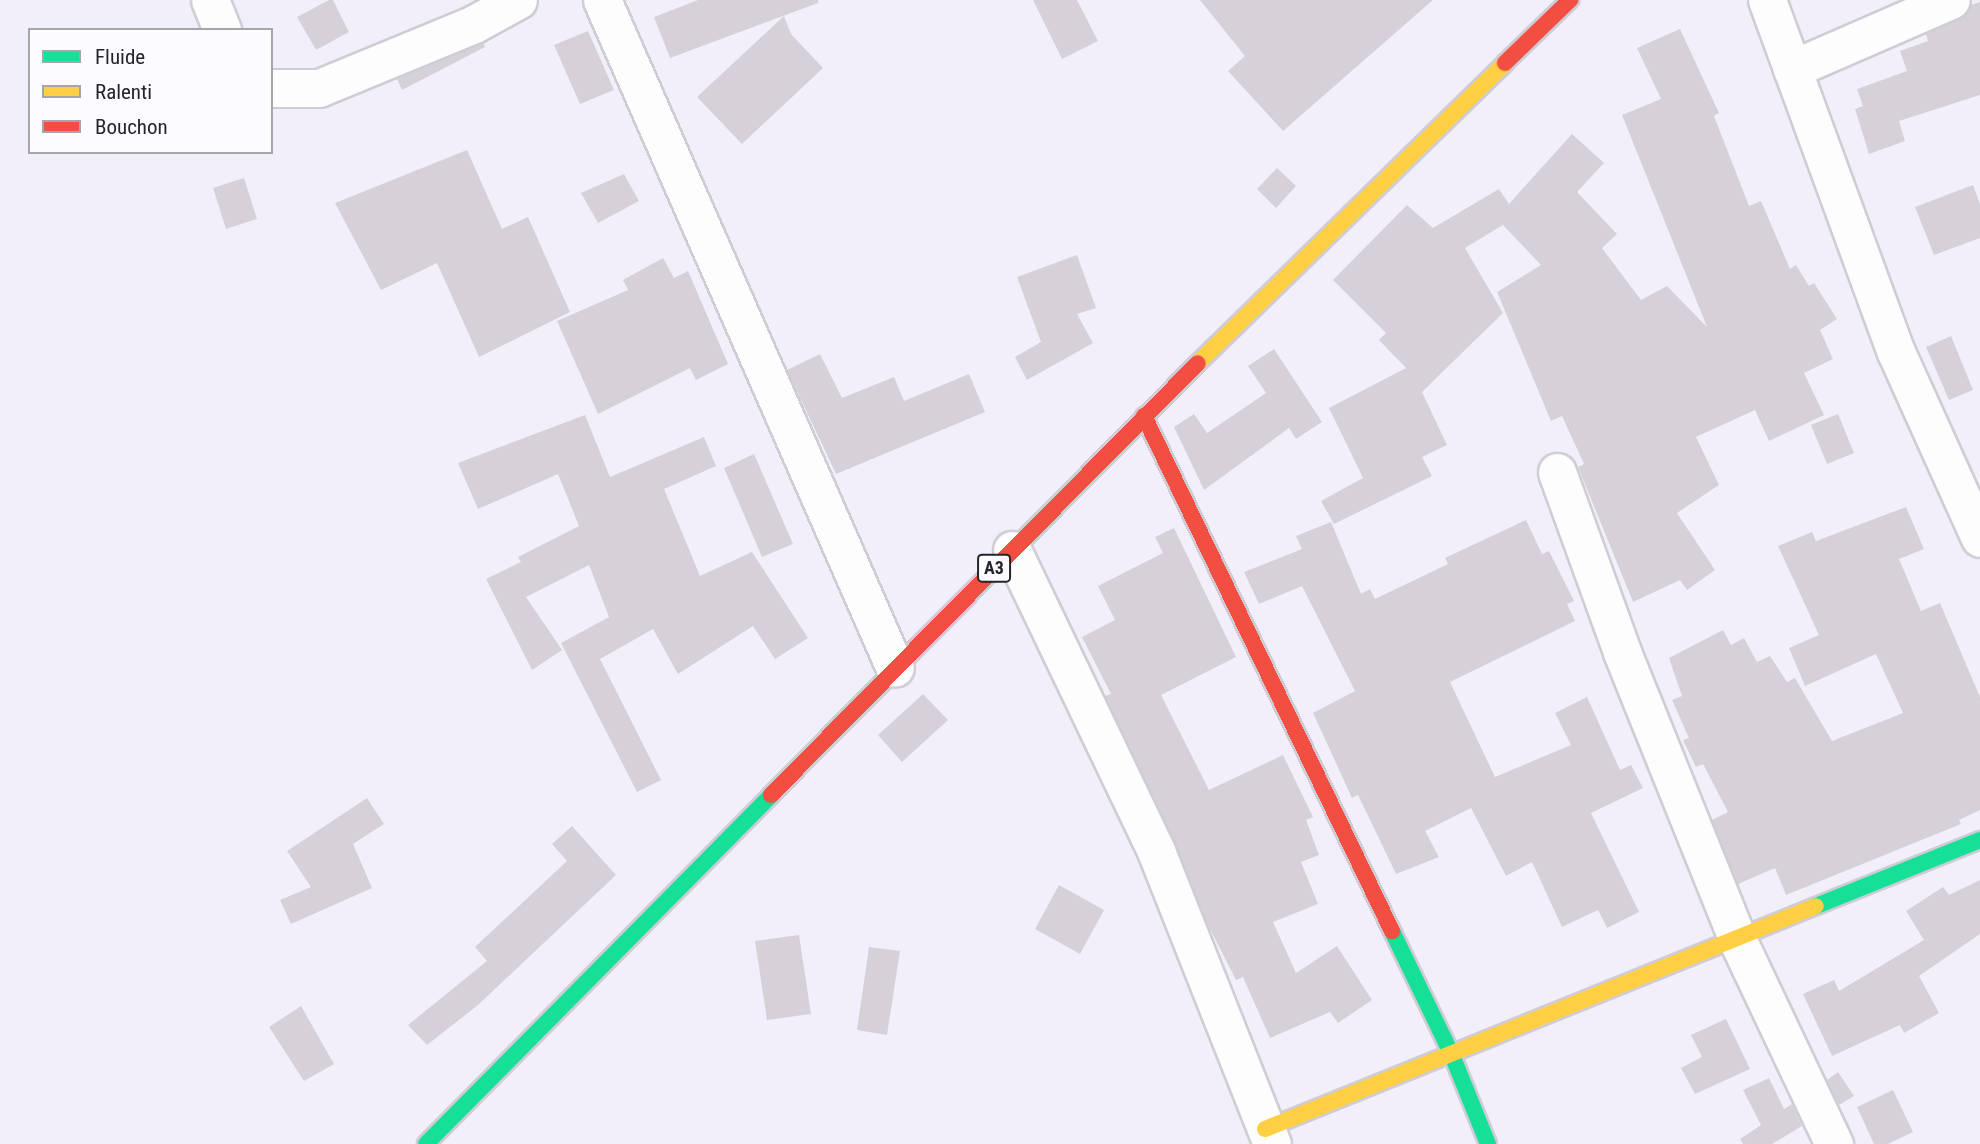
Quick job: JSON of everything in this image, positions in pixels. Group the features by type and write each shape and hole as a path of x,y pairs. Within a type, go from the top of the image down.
{"main road":[{"name":"A3","path":"426,1144 1143,416 1570,0"},
{"path":"1143,416 1452,1055 1488,1144"},
{"path":"1269,1137 1452,1055 1738,941 1980,840"}],"street":[{"path":"210,0 221,28"},
{"path":"273,88 319,88 474,24 518,0"},
{"path":"602,0 895,668"},
{"path":"1767,0 1896,352 1980,538"},
{"path":"1792,69 1951,0"},
{"path":"1557,472 1622,652 1738,941 1834,1144"},
{"path":"1012,550 1156,851 1269,1137"}],"building":[{"path":"333,0 349,32 316,50 297,17"},
{"path":"698,0 818,0 818,3 670,58 654,17"},
{"path":"1033,0 1077,0 1098,41 1062,59"},
{"path":"1200,0 1433,0 1283,131 1228,71 1245,56"},
{"path":"1980,2 1980,95 1899,121 1905,141 1869,154 1855,109 1863,106 1857,89 1907,71 1900,51 1928,41 1926,34 1959,19 1971,5"},
{"path":"784,16 791,34 823,68 742,144 697,97"},
{"path":"1680,29 1719,113 1714,116 1749,206 1761,201 1790,269 1796,265 1809,286 1814,283 1837,319 1820,330 1833,359 1804,373 1824,415 1769,441 1755,410 1696,437 1719,485 1677,513 1715,570 1687,590 1680,580 1633,602 1578,467 1584,464 1562,416 1551,421 1497,292 1541,265 1503,225 1465,248 1503,313 1422,392 1447,445 1422,457 1432,476 1334,524 1321,501 1363,478 1329,408 1406,368 1379,340 1386,333 1333,280 1407,205 1433,228 1499,189 1509,204 1572,134 1604,163 1577,192 1617,234 1602,248 1641,300 1667,286 1707,327 1622,115 1661,99 1637,48"},
{"path":"588,31 614,90 580,104 554,45"},
{"path":"483,43 485,47 402,90 397,79"},
{"path":"467,150 502,229 528,217 570,312 479,357 437,263 381,290 335,203"},
{"path":"1277,168 1296,186 1276,208 1257,189"},
{"path":"624,174 639,201 598,223 581,193"},
{"path":"244,178 257,219 226,229 213,188"},
{"path":"1973,185 1980,204 1980,238 1934,255 1915,207"},
{"path":"1077,255 1096,308 1077,314 1093,343 1027,380 1015,357 1041,342 1017,277"},
{"path":"663,258 674,278 688,271 728,364 696,380 690,368 598,414 557,321 628,290 623,280"},
{"path":"1951,336 1973,390 1949,400 1926,347"},
{"path":"1274,349 1322,422 1296,439 1289,428 1204,490 1174,427 1194,414 1207,433 1266,393 1248,366"},
{"path":"820,354 842,398 894,377 904,401 969,374 985,412 836,474 787,370"},
{"path":"1838,414 1854,453 1827,464 1811,425"},
{"path":"585,415 610,477 704,437 716,466 664,489 700,576 752,552 808,638 775,659 753,626 678,674 653,629 600,659 661,780 637,792 561,643 609,617 589,565 526,597 562,650 532,670 486,579 521,562 518,557 579,526 558,474 478,509 458,463"},
{"path":"754,454 793,544 762,557 724,468"},
{"path":"1906,507 1924,549 1899,559 1921,611 1940,603 1980,697 1980,810 1959,820 1961,824 1786,895 1775,868 1738,884 1712,820 1728,812 1703,764 1696,767 1683,740 1689,738 1672,700 1682,696 1669,658 1723,630 1731,645 1744,638 1757,662 1770,656 1787,682 1795,678 1832,741 1903,713 1876,654 1805,686 1789,648 1819,635 1778,546 1812,532 1816,541"},
{"path":"1526,520 1542,554 1549,551 1574,601 1567,604 1575,621 1450,682 1495,777 1571,745 1555,713 1587,697 1620,770 1631,765 1643,788 1591,813 1639,912 1607,928 1598,910 1562,927 1532,862 1506,876 1471,808 1425,831 1439,857 1396,874 1358,795 1352,798 1313,713 1355,691 1302,586 1259,604 1244,572 1302,549 1296,536 1331,522 1361,594 1370,589 1375,599 1448,564 1445,558"},
{"path":"1174,528 1236,657 1161,695 1209,790 1283,755 1313,817 1306,820 1319,855 1301,862 1318,904 1273,922 1296,973 1337,946 1372,1000 1338,1023 1330,1012 1270,1038 1243,977 1236,980 1206,921 1175,842 1105,696 1111,694 1082,637 1115,620 1098,586 1163,553 1155,537"},
{"path":"923,694 948,720 902,762 878,735"},
{"path":"367,798 384,824 353,844 372,888 291,924 280,900 311,887 287,851"},
{"path":"572,826 616,875 478,1005 427,1045 408,1025 487,961 475,947 567,861 552,844"},
{"path":"1980,880 1980,934 1919,976 1939,1013 1904,1033 1900,1025 1832,1056 1803,994 1834,980 1839,991 1924,940 1906,911 1943,887 1949,895"},
{"path":"1059,885 1104,910 1080,954 1035,929"},
{"path":"799,935 811,1014 767,1020 755,941"},
{"path":"869,947 900,951 887,1035 857,1030"},
{"path":"301,1006 334,1064 304,1081 269,1027"},
{"path":"1726,1019 1750,1069 1695,1094 1681,1068 1702,1057 1691,1035"},
{"path":"1838,1072 1854,1096 1839,1105 1827,1080"},
{"path":"1769,1078 1784,1109 1792,1104 1802,1126 1772,1144 1743,1144 1740,1139 1761,1125 1743,1090"},
{"path":"1893,1090 1913,1132 1888,1144 1874,1144 1857,1107"}],"traffic: fast":[{"path":"426,1144 771,795"},
{"path":"1816,906 1980,840"},
{"path":"1392,931 1452,1055 1488,1144"}],"traffic: slow":[{"path":"1198,363 1505,63"},
{"path":"1265,1129 1816,906"}],"traffic: jam":[{"path":"1505,63 1570,0"},
{"path":"771,795 1198,363"},
{"path":"1144,416 1392,931"}]}
